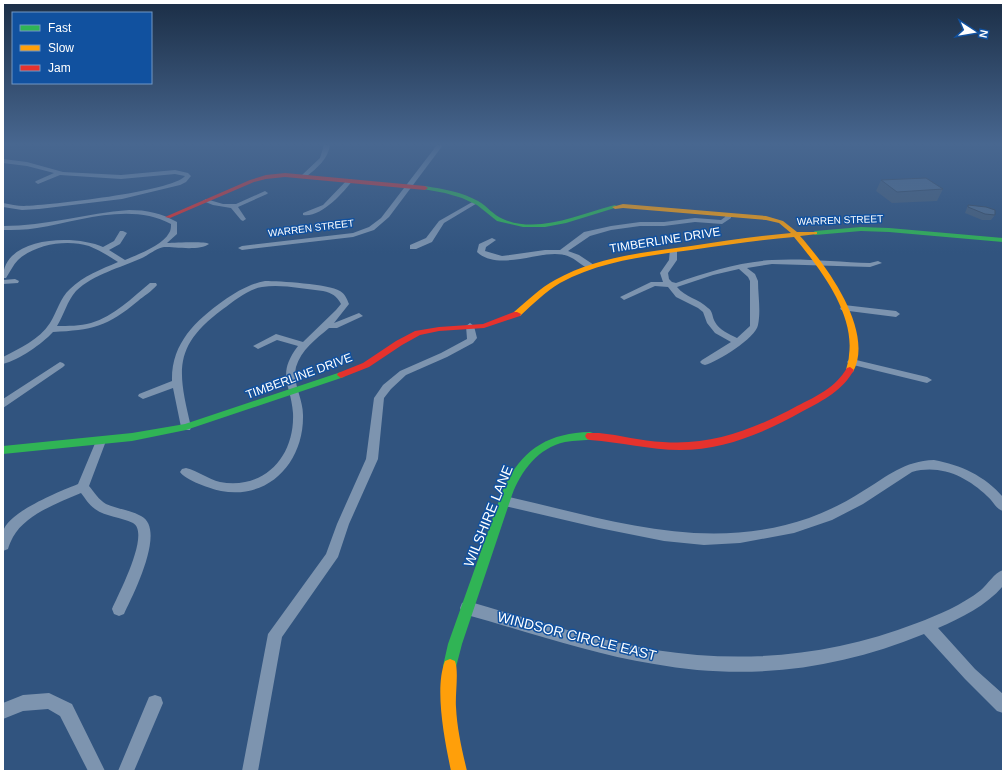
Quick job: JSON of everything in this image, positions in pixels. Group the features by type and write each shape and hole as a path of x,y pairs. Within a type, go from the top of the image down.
{"street":[{"path":"87,184 91,181"},
{"path":"3,205 22,208 35,208 122,197 178,184 184,181"},
{"name":"WARREN STREET","path":"168,217 254,181"},
{"name":"WARREN STREET","path":"305,214 325,206 349,181"},
{"name":"WARREN STREET","path":"361,181 444,190 476,202 502,221 510,224 530,226 558,222 585,216 603,209 623,206 774,219 781,222 794,234 876,229 1003,240"},
{"path":"411,186 414,181"},
{"name":"WARREN STREET","path":"242,248 363,232 376,226 384,219 411,186"},
{"path":"206,201 223,207 234,207 265,194"},
{"path":"413,247 429,240 436,227 441,222 476,202"},
{"path":"234,207 243,220"},
{"path":"3,228 43,226 127,212 151,212 168,217 174,223 173,234 162,245 145,255 97,275 80,284 69,294 50,329 37,341 3,361"},
{"path":"561,253 587,234 611,228 640,224 664,224 695,220 722,222 728,218 728,215"},
{"path":"102,250 121,239 123,233"},
{"name":"TIMBERLINE DRIVE","path":"3,450 132,438 186,427 294,392 360,368 399,343 418,333 439,329 484,326 515,316 548,287 562,279 591,267 624,258 764,237 794,234"},
{"name":"WILSHIRE LANE","path":"459,771 450,734 447,705 452,654 505,501 513,481 524,463 540,448 556,440 571,436 588,435 650,444 683,446 703,445 734,439 758,431 829,393 839,386 845,378 852,362 851,333 844,308 837,291 820,263 794,234"},
{"path":"4,272 16,258 26,252 44,244 71,240 83,242 102,250 125,263"},
{"path":"492,240 482,246 481,252 496,259 518,258 554,252 578,258 591,267"},
{"path":"162,245 183,246 205,244"},
{"path":"672,251 673,260 664,273 665,279 679,295 694,302 707,311 711,323 718,331 737,342"},
{"path":"624,297 654,284 677,285 711,273 741,266 772,262 870,265 878,263"},
{"path":"704,362 751,332 754,326 754,281 752,276 741,266"},
{"path":"3,282 15,281"},
{"path":"186,427 176,383 179,358 188,338 195,328 240,293 251,287 276,284 332,290 338,292 343,297 345,304 340,312 304,345 293,363 290,382 294,392 298,412 296,435 287,458 277,473 257,484 232,488 219,486 186,472"},
{"path":"50,329 88,326 102,322 114,315 153,285"},
{"path":"844,308 896,314"},
{"path":"327,325 334,326 359,316"},
{"path":"250,771 275,634 331,557 343,524 372,459 379,398 387,387 404,373 444,355 470,341 472,338 470,326"},
{"path":"258,346 276,337 304,345"},
{"path":"852,362 927,380"},
{"path":"3,404 60,365"},
{"path":"143,396 176,383"},
{"path":"3,545 10,532 28,514 83,487 101,441"},
{"path":"505,501 645,533 686,538 727,538 783,531 801,526 828,516 858,501 908,469 919,465 926,465 960,471 984,485 1003,506"},
{"path":"83,487 96,503 116,513 139,520 144,527 143,542 138,565 119,609"},
{"name":"WINDSOR CIRCLE EAST","path":"467,608 628,652 669,659 719,663 790,662 828,657 876,644 926,626 981,598 996,585 1003,576"},
{"path":"926,626 970,674 1003,705"},
{"path":"3,711 24,703 49,701 66,710 97,771"},
{"path":"126,771 155,703"}],"building":[{"path":"882,181 931,181 943,189 897,192"},
{"path":"968,205 986,207 995,210 995,215 985,214 968,207"}],"traffic: fast":[{"path":"425,188 445,191 464,197 476,202 499,220 513,224 545,225 566,221 615,207"},
{"path":"815,233 861,229 889,230 1003,240"},
{"path":"3,450 132,437 186,427 341,375"},
{"path":"450,666 455,644 506,495 514,477 525,462 546,445 571,437 590,436"}],"traffic: slow":[{"path":"615,207 623,206 766,218 781,222 787,226 793,231 824,270 842,303 849,320 853,338 854,354 850,370"},
{"path":"517,314 538,295 556,282 591,267 621,259 667,251 815,233"},
{"path":"450,666 448,693 450,719 459,771"}],"traffic: jam":[{"path":"168,217 252,181"},
{"path":"351,181 425,188"},
{"path":"341,375 366,365 399,343 418,333 439,329 484,326 517,314"},
{"path":"590,436 662,446 700,445 718,442 770,424 817,400 836,388 850,370"}]}
